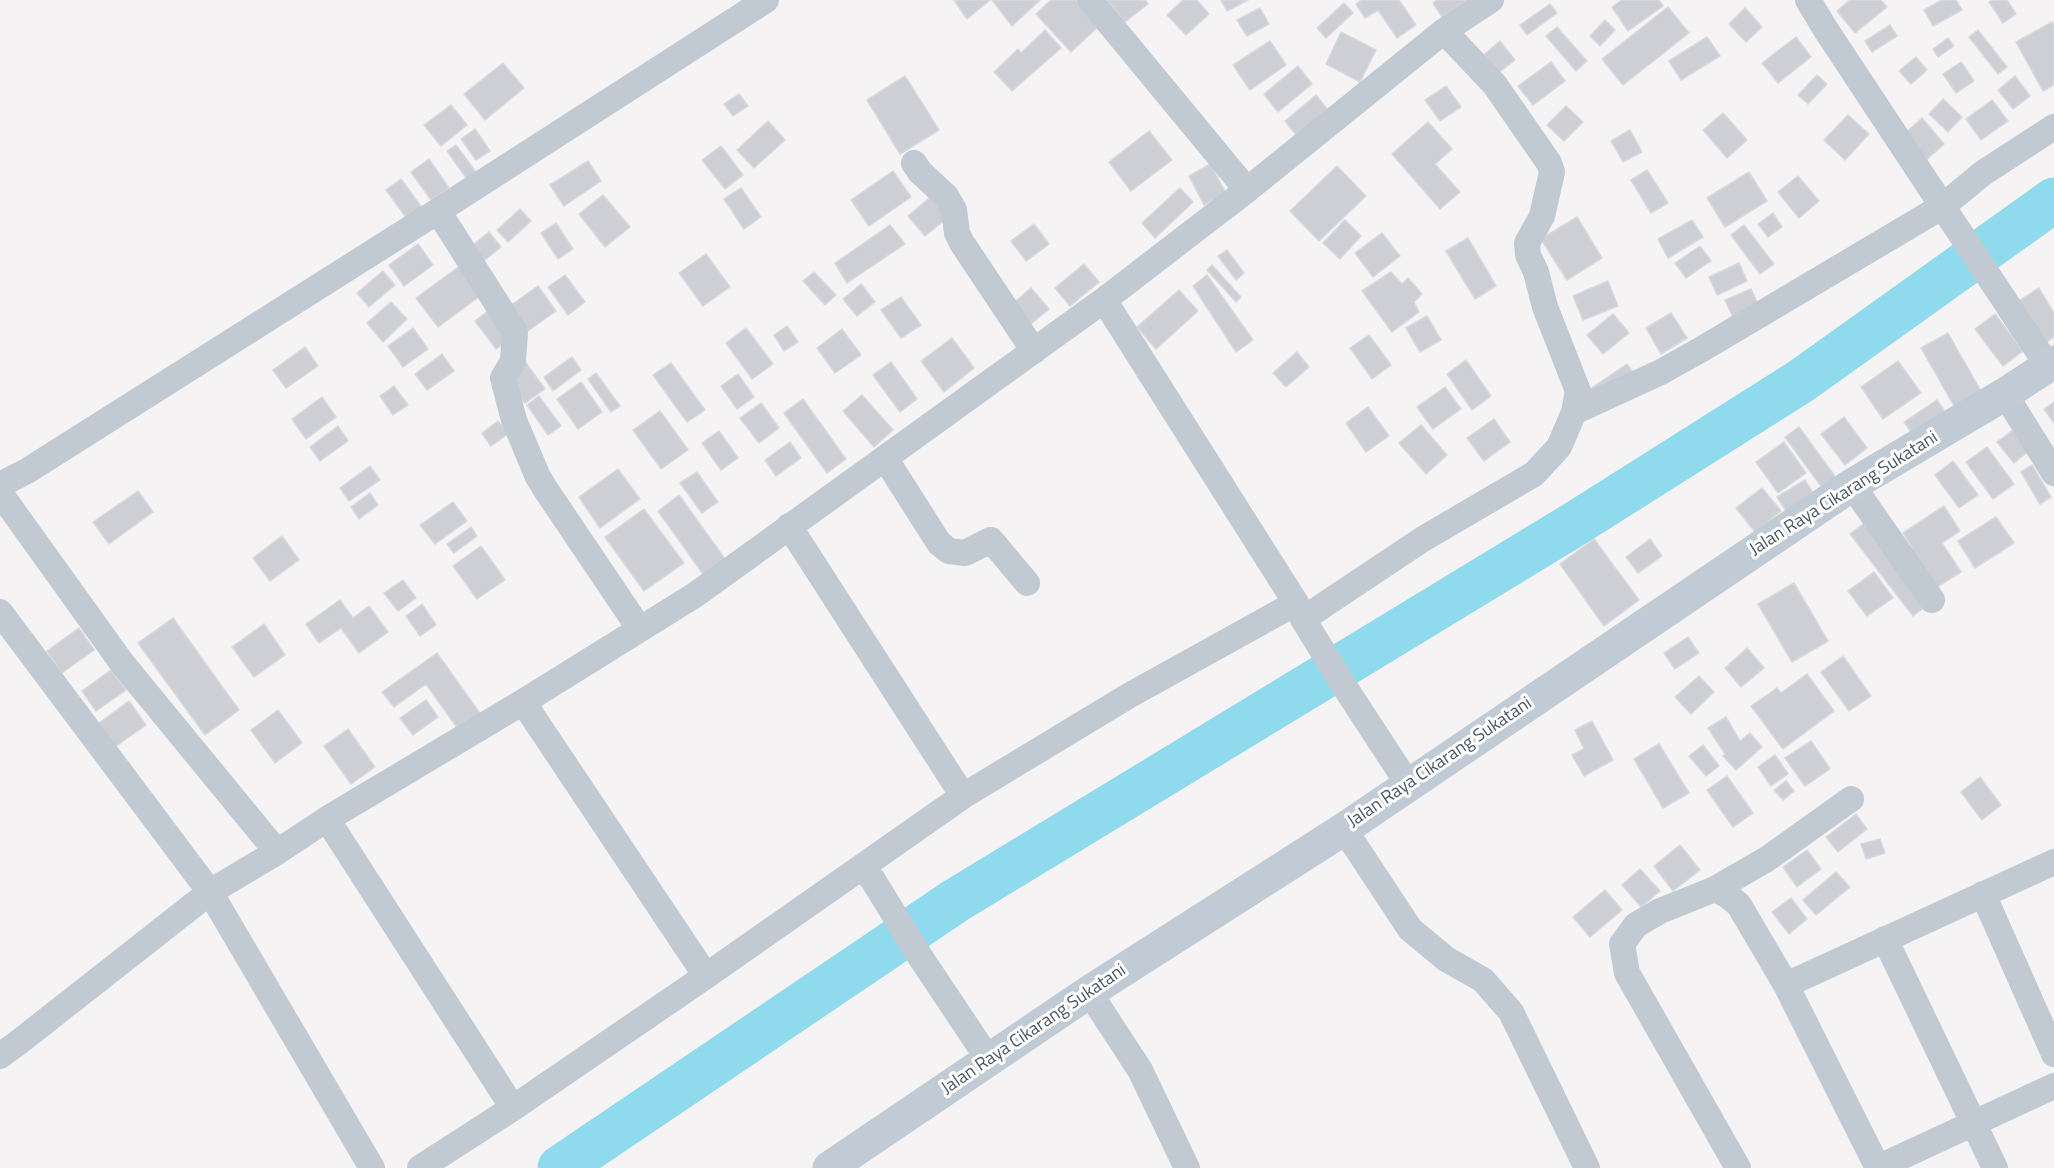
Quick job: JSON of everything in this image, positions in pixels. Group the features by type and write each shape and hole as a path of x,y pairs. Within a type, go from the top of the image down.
{"main road":[{"name":"Jalan Raya Cikarang Sukatani","path":"829,1168 1089,992 1344,829 1852,485 2051,364"}],"street":[{"path":"0,485 27,471 438,211 766,0"},
{"path":"1090,0 1247,190"},
{"path":"0,1056 210,892 695,595 1104,300 1247,190 1444,31 1491,0"},
{"path":"1808,0 1987,274 2051,364"},
{"path":"420,1168 513,1108 706,976 867,874 963,796 1130,695 1303,618 1422,539 1534,474 1559,447 1574,412 1578,391 1545,307 1527,249 1527,243 1542,216 1552,172 1549,163 1495,86 1444,31"},
{"path":"1574,412 1662,372 1945,210 1983,173 2054,128"},
{"path":"914,164 946,196 954,210 957,233 962,243 1034,351"},
{"path":"438,211 515,332 513,361 503,378 514,420 538,477 639,628"},
{"path":"1104,300 1346,689 1408,784"},
{"path":"2005,394 2054,473"},
{"path":"885,458 939,543 949,551 964,553 991,540 1027,583"},
{"path":"1852,485 1932,600"},
{"path":"0,493 122,663 278,852"},
{"path":"789,526 963,796"},
{"path":"0,612 210,892 372,1168"},
{"path":"523,702 706,976"},
{"path":"1738,1168 1627,973 1622,944 1636,925 1660,911 1715,889 1767,859 1851,799"},
{"path":"327,819 513,1108"},
{"path":"1344,829 1410,929 1446,959 1483,980 1511,1012 1587,1168"},
{"path":"1786,985 2054,861"},
{"path":"867,874 989,1060"},
{"path":"1715,889 1739,905 1786,985 1878,1168 2054,1086"},
{"path":"1983,894 2054,1054"},
{"path":"1886,939 1995,1168"},
{"path":"1089,992 1140,1070 1187,1168"}],"building":[{"path":"954,0 990,0 967,19"},
{"path":"992,0 1040,0 1012,26"},
{"path":"1051,0 1076,0 1100,25 1071,52 1036,14"},
{"path":"1108,0 1145,0 1148,4 1125,22"},
{"path":"1183,0 1197,0 1209,14 1186,35 1167,15"},
{"path":"1221,0 1248,0 1227,11"},
{"path":"1362,0 1399,0 1416,25 1397,38 1378,10 1365,18 1356,4"},
{"path":"1437,0 1468,0 1442,17 1433,3"},
{"path":"1622,0 1659,0 1663,6 1628,31 1612,7"},
{"path":"1850,0 1881,0 1887,7 1855,33 1837,11"},
{"path":"1942,0 1956,0 1962,10 1933,26 1924,10"},
{"path":"2007,0 2016,14 2003,23 1989,2"},
{"path":"1344,3 1353,13 1326,38 1317,28"},
{"path":"1550,4 1557,13 1527,35 1520,25"},
{"path":"1668,7 1689,33 1623,85 1602,59"},
{"path":"1260,8 1269,24 1247,36 1237,20"},
{"path":"1745,8 1762,27 1746,42 1729,24"},
{"path":"1605,20 1615,30 1600,46 1590,36"},
{"path":"2052,22 2054,26 2054,85 2043,91 2016,42"},
{"path":"1890,25 1897,36 1872,52 1865,41"},
{"path":"1557,27 1587,61 1576,71 1546,36"},
{"path":"1045,30 1061,48 1012,91 994,72 1018,49 1021,53"},
{"path":"1978,30 2007,67 1998,74 1969,37"},
{"path":"1341,32 1376,50 1360,82 1326,64"},
{"path":"1707,37 1720,56 1681,80 1669,61"},
{"path":"1796,37 1811,57 1778,83 1762,63"},
{"path":"1948,38 1954,46 1938,57 1933,49"},
{"path":"1270,41 1286,65 1250,90 1233,65"},
{"path":"1500,41 1515,60 1494,76 1480,58"},
{"path":"1916,57 1927,70 1911,84 1899,71"},
{"path":"1551,62 1565,81 1533,105 1518,86"},
{"path":"1961,62 1974,81 1956,93 1943,74"},
{"path":"503,63 524,88 485,120 464,94"},
{"path":"1298,66 1312,84 1278,112 1264,94"},
{"path":"1817,75 1827,84 1808,104 1798,95"},
{"path":"905,76 939,130 900,154 867,100"},
{"path":"2015,76 2030,96 2013,109 1998,90"},
{"path":"1446,86 1461,107 1440,121 1425,100"},
{"path":"739,94 748,106 733,116 724,104"},
{"path":"1316,95 1332,115 1300,140 1285,121"},
{"path":"1943,99 1962,117 1948,132 1929,114"},
{"path":"1992,100 2008,121 1981,140 1966,119"},
{"path":"451,105 467,125 441,146 424,125"},
{"path":"1566,106 1583,122 1564,141 1547,125"},
{"path":"1723,113 1747,140 1727,158 1703,130"},
{"path":"1848,115 1869,134 1845,160 1824,140"},
{"path":"1922,118 1944,144 1924,162 1902,136"},
{"path":"768,121 785,140 754,168 737,150"},
{"path":"1428,122 1452,149 1435,164 1460,192 1440,209 1392,154"},
{"path":"475,129 490,151 476,160 461,139"},
{"path":"1630,130 1642,152 1623,162 1611,141"},
{"path":"1149,131 1172,160 1131,191 1109,162"},
{"path":"456,145 478,175 469,182 447,151"},
{"path":"721,146 743,175 725,189 702,160"},
{"path":"429,159 449,188 431,200 411,172"},
{"path":"588,161 601,181 564,206 550,185"},
{"path":"1210,164 1226,193 1204,205 1189,176"},
{"path":"1337,166 1366,196 1319,241 1290,211"},
{"path":"1647,170 1668,203 1651,213 1631,180"},
{"path":"893,171 911,197 869,226 851,200"},
{"path":"1749,172 1767,201 1725,227 1707,198"},
{"path":"1798,176 1819,201 1799,218 1778,192"},
{"path":"401,179 423,209 408,220 386,190"},
{"path":"741,188 761,217 744,229 724,199"},
{"path":"1180,188 1193,202 1155,238 1142,223"},
{"path":"934,194 951,215 925,236 908,216"},
{"path":"603,195 630,227 605,247 579,214"},
{"path":"520,209 531,221 508,242 497,230"},
{"path":"1773,213 1782,227 1768,237 1758,224"},
{"path":"1577,217 1602,258 1567,280 1541,239"},
{"path":"1345,220 1361,236 1340,259 1323,243"},
{"path":"1692,220 1703,237 1668,258 1658,239"},
{"path":"556,223 573,249 558,259 541,233"},
{"path":"1034,224 1049,244 1026,261 1011,241"},
{"path":"890,225 905,244 847,283 835,263"},
{"path":"1744,225 1774,264 1760,274 1731,235"},
{"path":"489,232 501,247 480,264 468,249"},
{"path":"1382,233 1400,256 1373,277 1355,253"},
{"path":"1468,238 1496,286 1475,299 1446,251"},
{"path":"418,244 433,265 404,286 389,265"},
{"path":"1700,246 1711,261 1686,278 1675,263"},
{"path":"1227,250 1244,273 1236,280 1218,256"},
{"path":"706,254 730,287 703,306 679,273"},
{"path":"465,262 487,291 438,327 416,298"},
{"path":"1739,263 1747,281 1717,295 1709,277"},
{"path":"1084,264 1099,282 1070,306 1055,288"},
{"path":"1212,265 1241,297 1236,302 1207,270"},
{"path":"383,271 395,285 369,307 357,293"},
{"path":"814,272 836,295 825,305 803,281"},
{"path":"1391,272 1402,284 1408,278 1422,294 1414,302 1419,312 1392,332 1362,291"},
{"path":"565,275 585,302 568,315 548,287"},
{"path":"1207,275 1253,340 1236,352 1193,286"},
{"path":"1608,281 1618,306 1583,320 1573,296"},
{"path":"861,284 875,302 857,316 843,299"},
{"path":"538,286 556,311 525,333 507,308"},
{"path":"1031,288 1049,309 1026,328 1009,307"},
{"path":"2039,288 2054,313 2054,337 2045,343 2019,301"},
{"path":"1751,289 1761,311 1735,322 1725,300"},
{"path":"1179,290 1198,311 1156,349 1137,327"},
{"path":"901,297 921,325 901,338 881,310"},
{"path":"391,302 407,319 383,342 367,323"},
{"path":"493,307 513,336 496,349 475,321"},
{"path":"1671,313 1687,338 1661,354 1646,328"},
{"path":"1613,314 1629,333 1603,354 1587,335"},
{"path":"1995,314 2023,351 2003,366 1975,329"},
{"path":"1427,316 1441,340 1420,352 1406,328"},
{"path":"787,326 798,342 784,351 774,335"},
{"path":"413,328 428,349 403,367 388,346"},
{"path":"746,328 773,364 752,379 726,343"},
{"path":"842,329 861,355 835,373 817,348"},
{"path":"1948,333 1981,391 1954,406 1921,348"},
{"path":"1369,335 1391,365 1372,379 1350,348"},
{"path":"952,338 974,368 944,392 921,361"},
{"path":"305,347 318,366 286,388 273,370"},
{"path":"1297,352 1309,367 1286,387 1273,373"},
{"path":"442,354 454,371 427,390 415,374"},
{"path":"572,357 581,370 553,391 544,377"},
{"path":"1466,360 1491,396 1472,410 1447,374"},
{"path":"1898,361 1921,393 1883,419 1861,387"},
{"path":"891,362 917,399 900,412 873,375"},
{"path":"526,363 545,389 525,403 506,377"},
{"path":"671,363 705,410 687,422 653,375"},
{"path":"1627,364 1635,375 1597,401 1590,389"},
{"path":"596,373 620,406 611,412 588,379"},
{"path":"738,374 754,397 737,409 721,386"},
{"path":"581,382 602,412 578,429 557,399"},
{"path":"394,386 408,405 393,415 380,396"},
{"path":"1445,387 1461,409 1433,429 1417,407"},
{"path":"862,395 893,430 874,447 843,411"},
{"path":"539,396 561,426 548,435 527,405"},
{"path":"322,397 336,417 306,439 292,419"},
{"path":"803,399 846,459 827,473 784,413"},
{"path":"1937,400 1950,419 1917,441 1904,422"},
{"path":"2054,402 2054,423 2044,409"},
{"path":"761,403 779,428 759,443 740,418"},
{"path":"1368,407 1389,436 1366,452 1346,423"},
{"path":"660,411 688,450 661,469 633,430"},
{"path":"1844,417 1867,448 1845,465 1821,434"},
{"path":"1494,419 1510,442 1484,461 1467,438"},
{"path":"498,421 508,434 491,446 482,433"},
{"path":"1421,425 1447,455 1426,474 1399,443"},
{"path":"338,426 348,441 320,461 310,447"},
{"path":"1799,427 1837,479 1823,489 1785,437"},
{"path":"2013,430 2030,450 2014,463 1997,442"},
{"path":"719,431 738,458 721,470 702,443"},
{"path":"790,442 801,458 776,476 765,460"},
{"path":"1784,442 1806,473 1778,493 1756,462"},
{"path":"1987,447 2014,484 1993,499 1966,462"},
{"path":"1953,461 1978,495 1959,508 1935,475"},
{"path":"2032,465 2051,497 2040,504 2021,472"},
{"path":"370,466 380,480 349,501 340,488"},
{"path":"618,469 640,499 600,528 579,497"},
{"path":"697,472 718,502 702,513 680,483"},
{"path":"1805,480 1819,503 1792,520 1777,497"},
{"path":"1762,488 1781,511 1755,532 1736,508"},
{"path":"138,491 153,512 109,544 93,522"},
{"path":"370,493 378,505 359,519 351,507"},
{"path":"679,495 725,559 703,574 658,511"},
{"path":"453,502 467,521 435,544 420,525"},
{"path":"1944,506 1960,531 1942,543 1961,572 1934,589 1909,551 1913,549 1903,533"},
{"path":"644,509 684,563 644,591 605,537"},
{"path":"1996,517 2014,543 1975,568 1958,541"},
{"path":"1868,520 1931,602 1913,616 1850,534"},
{"path":"471,527 477,536 454,553 447,544"},
{"path":"282,536 299,560 270,581 253,558"},
{"path":"1594,539 1639,600 1604,626 1560,564"},
{"path":"1650,539 1662,556 1638,573 1626,557"},
{"path":"481,546 505,580 477,599 453,566"},
{"path":"1874,572 1893,598 1867,616 1848,591"},
{"path":"403,580 416,598 398,611 384,593"},
{"path":"1794,583 1828,641 1792,662 1758,604"},
{"path":"340,600 353,618 369,606 388,632 359,653 341,628 319,643 306,624"},
{"path":"422,604 436,625 420,636 406,616"},
{"path":"173,618 239,710 205,735 138,643"},
{"path":"264,624 285,655 254,677 232,647"},
{"path":"79,628 94,650 62,673 47,651"},
{"path":"1688,637 1699,653 1675,669 1664,653"},
{"path":"1747,648 1764,668 1741,687 1725,668"},
{"path":"437,653 482,716 460,732 426,684 394,707 382,692"},
{"path":"1843,656 1871,696 1849,711 1821,672"},
{"path":"111,670 126,690 96,711 82,691"},
{"path":"1807,674 1834,711 1783,749 1751,706 1777,688 1781,693"},
{"path":"1699,676 1714,692 1691,714 1675,697"},
{"path":"426,700 438,717 413,735 400,718"},
{"path":"129,701 146,725 112,749 95,726"},
{"path":"278,710 302,743 275,763 251,730"},
{"path":"1726,717 1740,741 1750,733 1762,747 1736,770 1723,756 1725,754 1708,728"},
{"path":"1592,721 1613,760 1584,776 1572,755 1584,749 1575,730"},
{"path":"348,729 375,767 351,784 324,746"},
{"path":"1811,741 1830,769 1805,786 1785,758"},
{"path":"1659,744 1689,793 1663,808 1634,759"},
{"path":"1703,745 1719,766 1706,776 1689,756"},
{"path":"1775,755 1788,774 1771,786 1758,767"},
{"path":"1727,776 1753,813 1733,827 1707,790"},
{"path":"1980,777 2001,805 1982,820 1961,792"},
{"path":"1786,781 1794,791 1783,800 1774,790"},
{"path":"1856,814 1867,829 1838,852 1826,837"},
{"path":"1880,839 1885,853 1866,859 1861,844"},
{"path":"1680,845 1700,870 1673,891 1654,866"},
{"path":"1807,850 1821,869 1797,887 1783,867"},
{"path":"1640,869 1660,891 1641,907 1622,885"},
{"path":"1836,872 1850,887 1816,915 1803,900"},
{"path":"1605,890 1622,910 1590,937 1573,917"},
{"path":"1791,898 1807,919 1789,934 1772,912"}],"waterway":[{"path":"560,1168 955,901 1578,522 1801,381 2054,200"}]}
